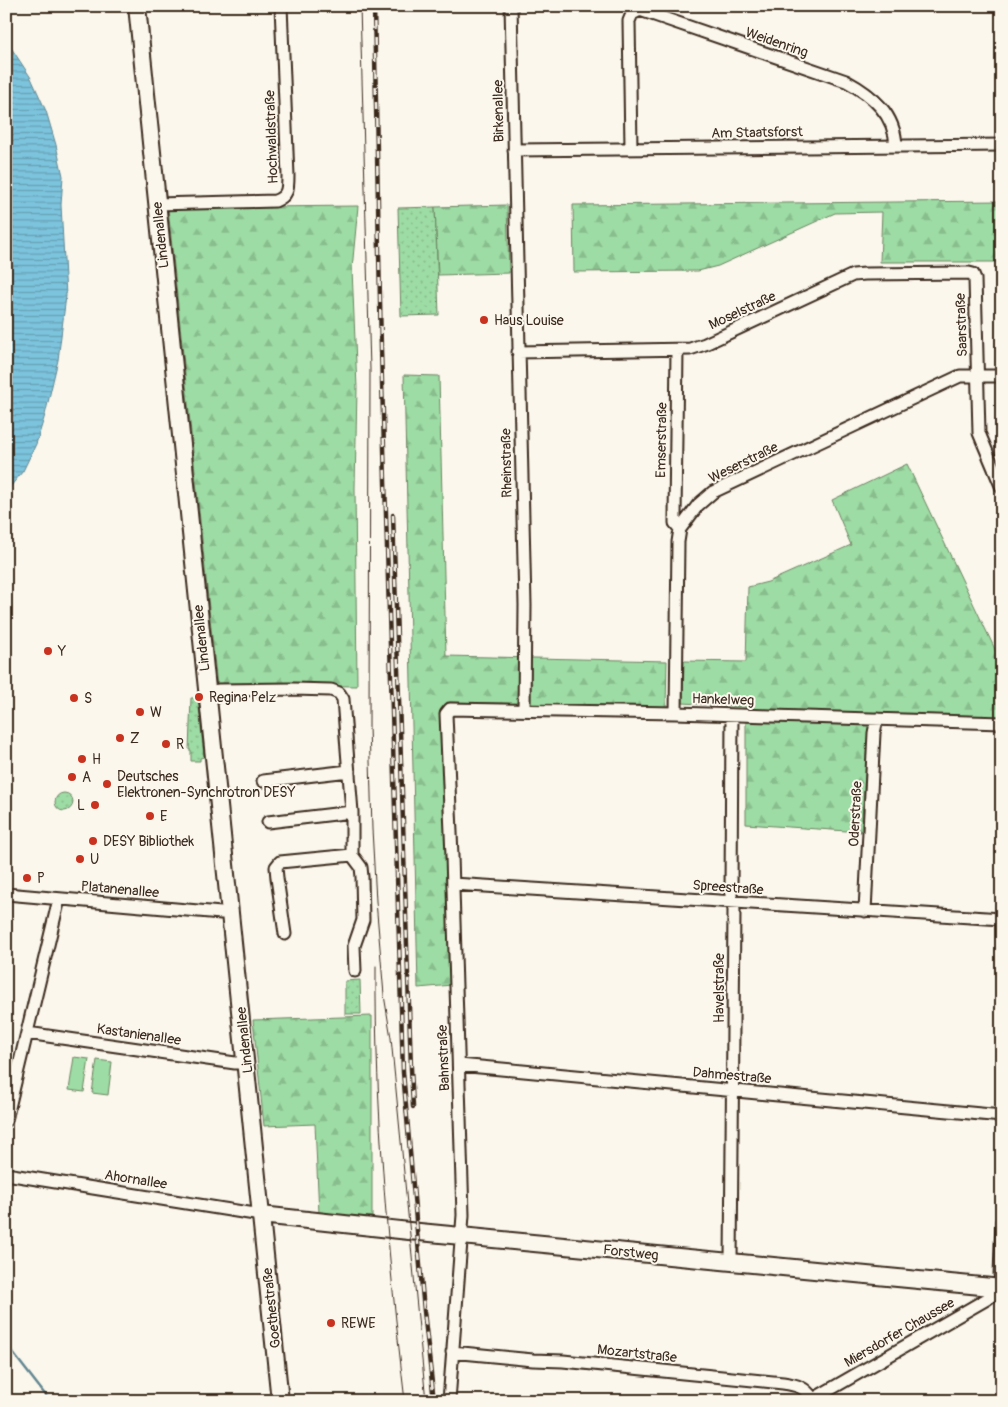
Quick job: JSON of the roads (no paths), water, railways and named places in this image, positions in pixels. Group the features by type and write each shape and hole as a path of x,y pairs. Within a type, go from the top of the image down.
{"main road":[{"name":"Lindenallee","path":"137,6 261,1215"},
{"name":"Forstweg","path":"261,1215 460,1236 1002,1287"},
{"name":"Goethestraße","path":"261,1215 280,1401"}],"street":[{"name":"Hochwaldstraße","path":"157,204 275,201 285,195 288,190 288,176 281,6"},
{"name":"Birkenallee","path":"511,6 515,215"},
{"name":"Weidenring","path":"631,148 628,21 632,14 640,10 846,81 863,90 877,102 887,116 896,136 896,146"},
{"name":"Am Staatsforst","path":"514,150 1002,145"},
{"name":"Rheinstraße","path":"515,215 525,630 524,710"},
{"name":"Moselstraße","path":"518,352 690,349 706,344 853,275 973,274"},
{"name":"Saarstraße","path":"973,274 975,279 979,433 1002,488"},
{"name":"Emserstraße","path":"677,350 675,523 680,529"},
{"name":"Weserstraße","path":"680,529 698,506 713,492 960,376 1002,376"},
{"path":"676,713 678,547 680,529"},
{"path":"207,692 219,690 332,690 339,692 343,699 352,812 352,855 361,867 363,920 354,946 355,971"},
{"name":"Hankelweg","path":"446,714 450,709 524,710 1002,724"},
{"name":"Bahnstraße","path":"446,714 463,1215 449,1401"},
{"name":"Havelstraße","path":"731,1262 734,910 731,895 732,715"},
{"name":"Oderstraße","path":"865,911 874,733 877,720"},
{"path":"263,781 349,771"},
{"path":"268,822 352,812"},
{"path":"285,934 276,867 280,862 352,855"},
{"name":"Spreestraße","path":"453,884 1002,919"},
{"name":"Platanenallee","path":"6,894 221,913 230,912"},
{"path":"6,1120 59,899"},
{"name":"Kastanienallee","path":"27,1033 246,1063"},
{"name":"Dahmestraße","path":"459,1065 1002,1116"},
{"name":"Ahornallee","path":"6,1174 261,1215"},
{"path":"1002,1221 1000,1274 1002,1287"},
{"name":"Miersdorfer Chaussee","path":"812,1400 987,1299 1002,1287"},
{"name":"Mozartstraße","path":"452,1352 783,1383 807,1389 812,1400"}],"water":[{"path":"6,40 31,78 46,111 56,145 63,176 61,205 66,296 58,360 45,415 36,444 23,471 6,492"}],"waterway":[{"path":"6,1344 50,1401"}],"tram line":[{"path":"360,6 370,370 369,726 372,829 384,995 391,1038 426,1401"},
{"path":"376,966 380,1129 393,1293 405,1401"}],"railway":[{"path":"374,6 381,349 403,1072 424,1311 434,1401"},
{"path":"393,515 413,1107"}],"place":[{"name":"Haus Louise","path":"484,320"},
{"name":"Y","path":"48,651"},
{"name":"Regina Pelz","path":"199,697"},
{"name":"S","path":"74,698"},
{"name":"W","path":"140,712"},
{"name":"Z","path":"120,738"},
{"name":"R","path":"166,744"},
{"name":"H","path":"82,759"},
{"name":"A","path":"72,777"},
{"name":"Deutsches Elektronen-Synchrotron DESY","path":"107,784"},
{"name":"L","path":"95,805"},
{"name":"E","path":"150,816"},
{"name":"DESY Bibliothek","path":"93,841"},
{"name":"U","path":"80,859"},
{"name":"P","path":"27,878"},
{"name":"REWE","path":"331,1323"}]}
